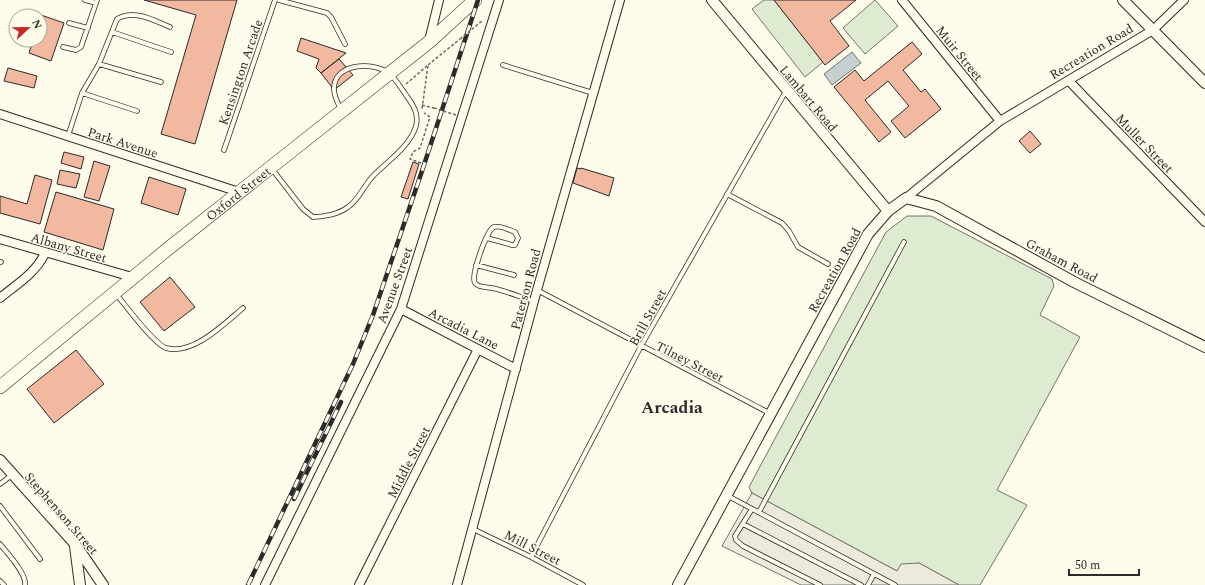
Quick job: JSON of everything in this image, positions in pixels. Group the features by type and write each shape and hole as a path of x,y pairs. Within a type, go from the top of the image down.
{"main road":[{"name":"Oxford Street","path":"0,387 132,277 429,42 470,2"}],"street":[{"path":"429,42 439,0"},
{"name":"Avenue Street","path":"265,585 401,309 499,0"},
{"name":"Paterson Road","path":"457,585 537,290 620,0"},
{"name":"Lambart Road","path":"712,0 888,211"},
{"name":"Muir Street","path":"902,0 1000,121"},
{"path":"1123,0 1205,83"},
{"name":"Recreation Road","path":"678,585 868,234 888,211 1000,121 1153,30 1184,0"},
{"name":"Muller Street","path":"1068,81 1205,222"},
{"name":"Park Avenue","path":"0,114 239,192"},
{"name":"Graham Road","path":"906,198 936,206 1074,282 1205,347"},
{"name":"Albany Street","path":"0,239 132,277"},
{"path":"0,298 33,271 41,262 45,253"},
{"name":"Arcadia Lane","path":"401,309 516,369"},
{"name":"Middle Street","path":"359,585 478,349"},
{"name":"Stephenson Street","path":"0,460 75,544 103,585"},
{"path":"75,544 80,585"}],"lane":[{"path":"63,47 76,50 81,47 96,1 84,0"},
{"name":"Kensington Arcade","path":"224,150 275,0"},
{"path":"279,0 327,13 331,17 345,44"},
{"path":"68,136 82,93 99,64 117,19 130,14 137,14 170,27"},
{"path":"69,23 88,28"},
{"path":"112,32 171,52"},
{"path":"99,64 161,82"},
{"path":"270,167 303,209 313,217 326,216 348,207 368,181 406,144 413,133 417,114 412,102 389,73 371,65 354,67 338,77 334,86 335,96 342,110"},
{"path":"503,65 594,93"},
{"name":"Brill Street","path":"531,557 641,346 786,90"},
{"path":"82,93 137,111"},
{"path":"727,194 782,223 789,231 798,247 828,264"},
{"path":"487,238 514,245 518,238 515,232 498,226 490,228 476,265 473,279 478,286 494,288 534,301"},
{"path":"759,512 904,242"},
{"path":"476,265 514,275"},
{"name":"Tilney Street","path":"537,290 771,414"},
{"path":"114,292 153,338 166,348 178,349 194,344 210,336 243,308"},
{"path":"0,484 12,475"},
{"path":"727,496 895,585"},
{"path":"0,506 40,559"},
{"path":"752,509 735,538 739,543 820,585"},
{"path":"743,524 861,585"},
{"name":"Mill Street","path":"473,529 531,557 583,585"},
{"path":"0,544 22,573 26,581 25,585"},
{"path":"868,585 874,574"}],"path":[{"path":"401,88 482,21"},
{"path":"421,162 410,159 413,152 420,148 430,117 422,110 428,65"},
{"path":"423,105 456,115"}],"green space":[{"path":"764,0 774,0 823,62 805,77 752,9"},
{"path":"875,0 898,26 865,54 843,28"},
{"path":"907,216 931,216 1052,279 1054,286 1040,315 1080,337 997,490 1027,505 980,585 959,585 919,563 897,571 752,493 749,487 886,232"}],"shaded area":[{"path":"852,52 861,63 832,85 824,74"},
{"path":"752,493 897,571 901,564 919,563 959,585 801,585 722,546"}],"building":[{"path":"144,0 237,0 195,144 161,134 196,15"},
{"path":"774,0 856,0 830,21 849,46 825,65"},
{"path":"48,17 64,23 51,61 29,53 31,48 48,48"},
{"path":"301,38 346,53 321,73 316,68 319,59 297,51"},
{"path":"912,42 922,54 903,70 921,92 925,89 941,109 905,138 891,121 909,106 888,81 865,100 891,132 879,142 834,87 855,70 864,81"},
{"path":"339,59 353,75 334,90 321,73"},
{"path":"8,68 37,76 34,88 4,81"},
{"path":"1030,131 1041,144 1030,153 1019,141"},
{"path":"64,152 84,157 81,169 61,163"},
{"path":"94,161 110,166 99,201 84,197"},
{"path":"413,162 419,164 408,199 401,197"},
{"path":"577,168 614,178 609,196 573,183"},
{"path":"60,170 80,174 76,188 57,184"},
{"path":"35,175 52,180 40,224 0,213 0,196 27,204"},
{"path":"149,177 186,189 178,215 141,203"},
{"path":"56,192 114,209 103,250 44,232"},
{"path":"170,277 195,307 164,331 140,302"},
{"path":"76,350 104,384 54,423 27,389"}],"railway":[{"path":"248,585 353,364 373,315 478,0"},
{"path":"294,499 341,402"}],"district":[{"name":"Arcadia","path":"672,407"}]}
